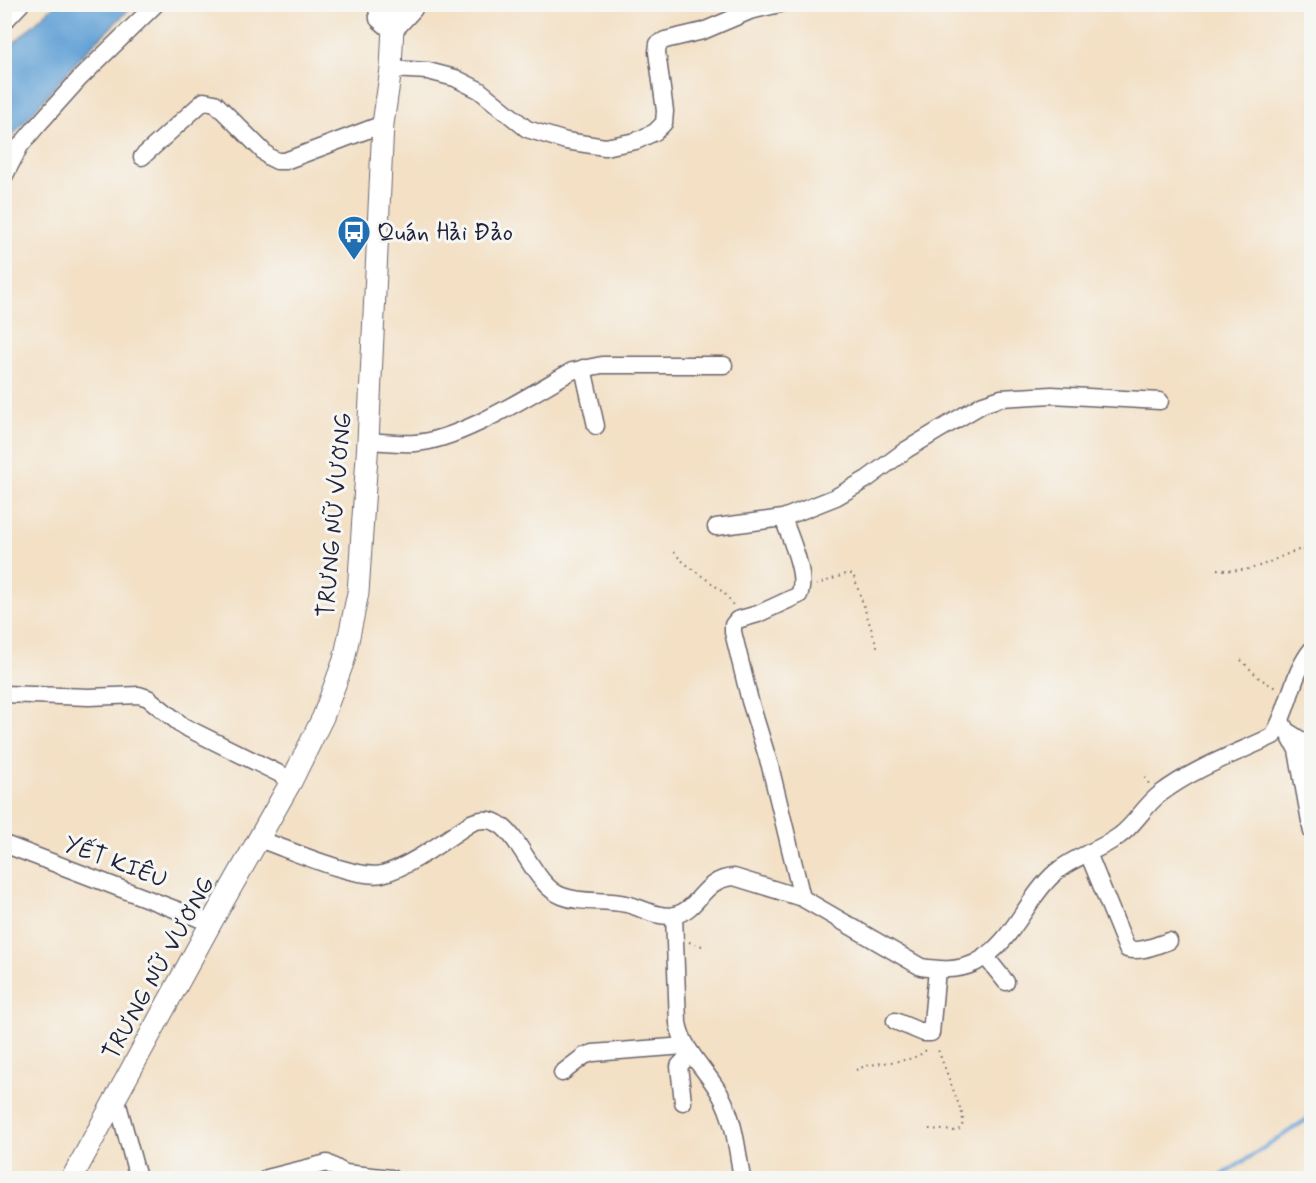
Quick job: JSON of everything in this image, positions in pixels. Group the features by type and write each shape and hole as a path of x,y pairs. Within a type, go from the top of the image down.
{"main road":[{"name":"TRƯNG NỮ VƯƠNG","path":"72,1179 211,923 292,780 323,717 344,660 358,593 368,441 383,124 391,69 394,4"}],"street":[{"path":"4,22 21,4"},
{"path":"4,177 20,146 36,127 80,78 156,4"},
{"path":"376,4 378,19 393,32 414,9 414,4"},
{"path":"391,69 428,71 455,78 479,90 527,129 566,141 605,147 636,141 656,132 664,123 665,111 657,52 658,44 665,40 704,31 750,11 780,4"},
{"path":"142,157 204,101 215,103 269,157 277,161 285,161 383,124"},
{"path":"368,441 416,443 441,438 491,416 572,371 583,368 602,365 724,365"},
{"path":"583,368 596,426"},
{"path":"716,526 783,518 836,497 867,479 906,450 939,430 983,404 1001,398 1052,395 1160,401"},
{"path":"783,518 800,567 802,589 799,595 758,614 737,620 733,625 736,652 770,766 802,898"},
{"path":"258,839 364,874 381,874 402,867 479,819 491,819 501,824 509,833 544,884 564,897 609,901 627,904 659,915 674,915 686,909 712,884 723,878 734,877 750,880 802,898 921,968 937,970 958,968 975,963 996,949 1049,879 1068,863 1122,835 1160,794 1215,762 1273,736 1284,726 1289,697 1299,668 1311,649"},
{"path":"4,694 89,697 139,695 148,698 183,726 292,780"},
{"path":"1284,726 1308,743"},
{"path":"1284,726 1297,750 1311,826"},
{"name":"YẾT KIÊU","path":"4,844 211,923"},
{"path":"1088,853 1127,949 1131,951 1169,941"},
{"path":"674,915 678,1023 688,1050 713,1082 730,1116 742,1179"},
{"path":"986,956 1006,982"},
{"path":"895,1021 924,1033 931,1033 937,970"},
{"path":"562,1072 584,1056 593,1053 688,1050"},
{"path":"683,1102 679,1066 688,1050"},
{"path":"116,1097 138,1179"},
{"path":"267,1179 327,1163 345,1173 391,1179"}],"path":[{"path":"1217,569 1235,571 1252,569 1302,549 1311,556"},
{"path":"674,552 680,560 732,602 737,620"},
{"path":"802,589 846,574 853,574 878,649"},
{"path":"1241,660 1259,678 1289,697"},
{"path":"856,1070 866,1065 921,1056 934,1041 954,1087 963,1116 962,1127 957,1131 929,1129"}],"water":[{"path":"55,5 134,5 84,53 5,144 5,51"}],"waterway":[{"path":"1218,1178 1312,1116"}],"place":[{"name":"Quán Hải Đảo","path":"354,261"}]}
